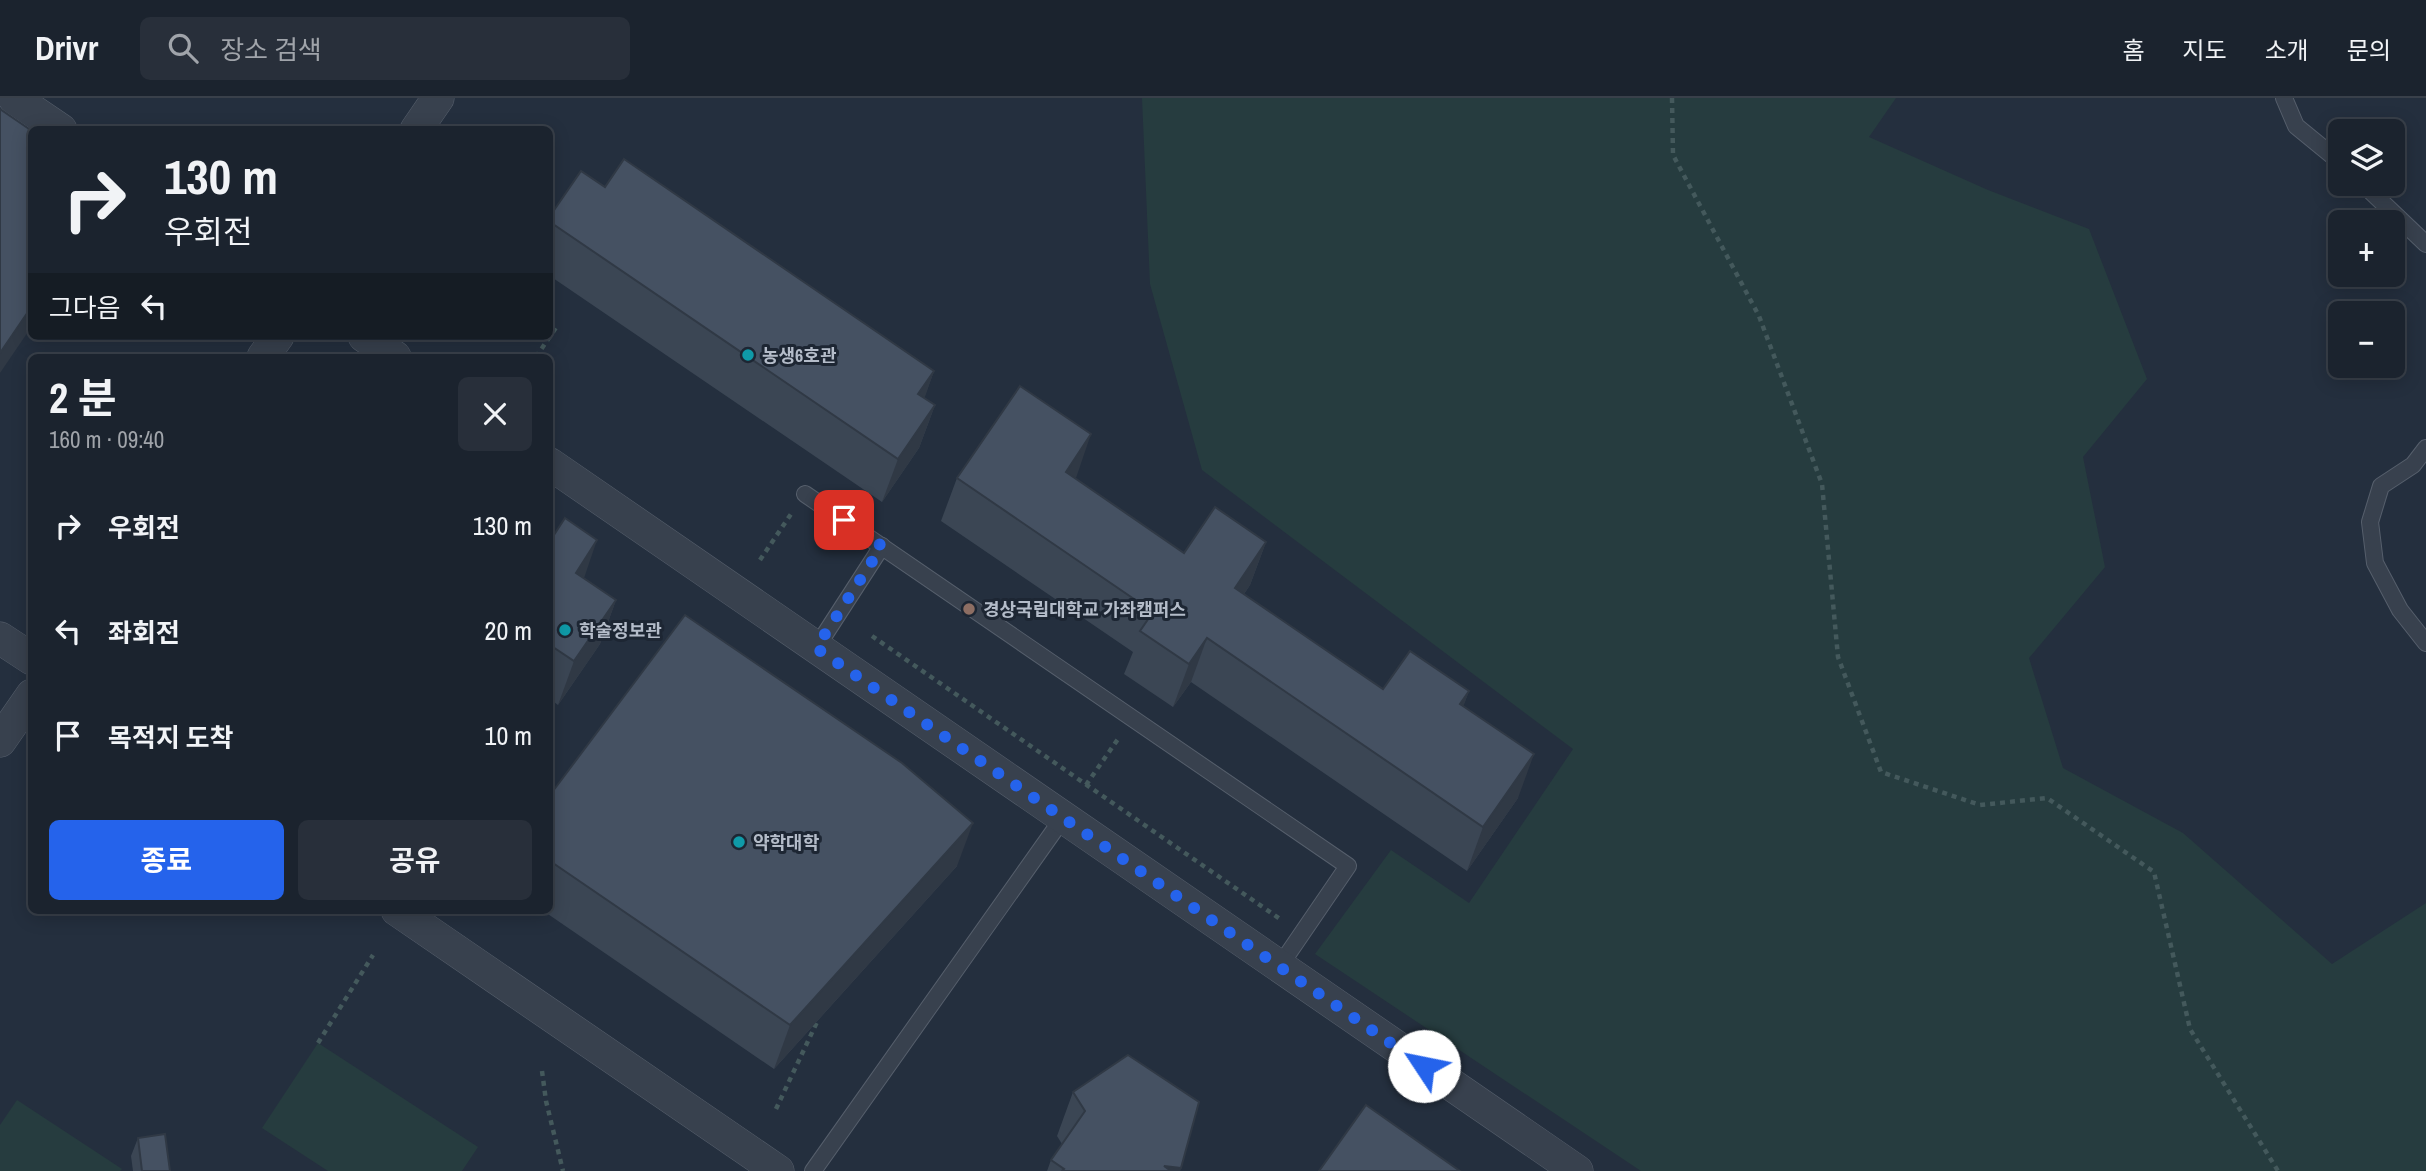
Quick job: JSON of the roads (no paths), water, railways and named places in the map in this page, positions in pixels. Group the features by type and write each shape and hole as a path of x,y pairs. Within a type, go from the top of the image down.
{"street":[{"path":"15,98 55,126"},
{"path":"419,126 438,98"},
{"path":"370,340 391,354"},
{"path":"553,466 1577,1171"},
{"path":"0,638 28,656"},
{"path":"0,741 28,701"},
{"path":"403,914 778,1171"}],"lane":[{"path":"2284,98 2296,126 2328,152"},
{"path":"2376,196 2426,244"},
{"path":"2426,448 2413,465 2381,486 2370,522 2375,563 2400,610 2426,643"},
{"path":"806,494 1348,866 1279,967"},
{"path":"816,648 882,546"},
{"path":"813,1171 1063,818"}],"place":[{"name":"농생6호관","path":"748,355"},
{"name":"경상국립대학교 가좌캠퍼스","path":"969,609"},
{"name":"학술정보관","path":"565,630"},
{"name":"약학대학","path":"739,842"}]}
